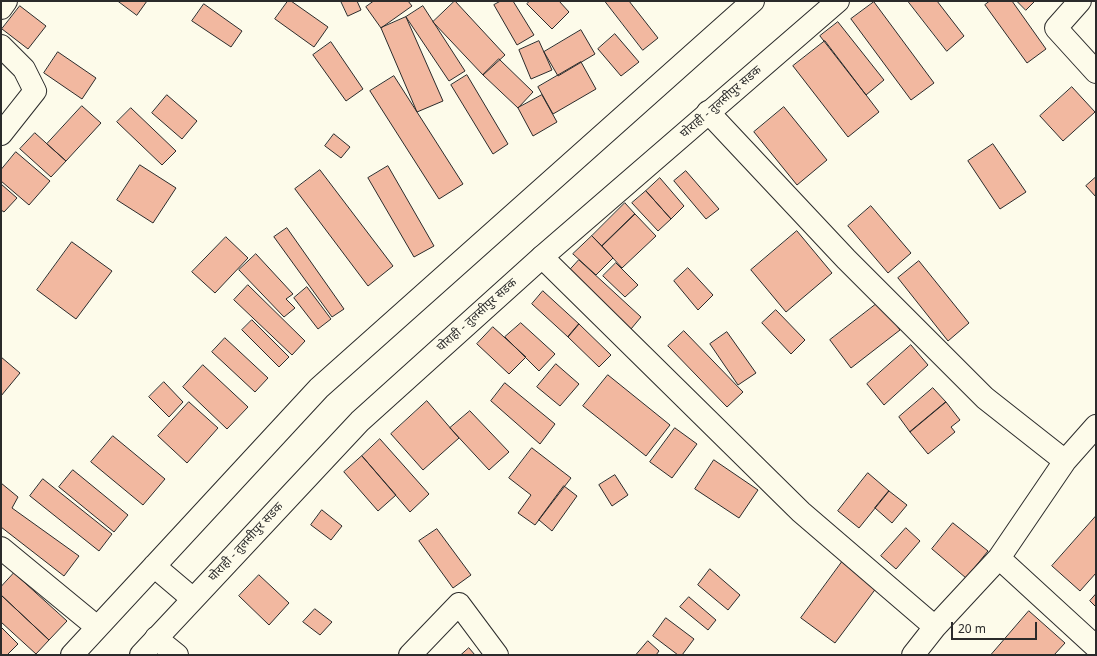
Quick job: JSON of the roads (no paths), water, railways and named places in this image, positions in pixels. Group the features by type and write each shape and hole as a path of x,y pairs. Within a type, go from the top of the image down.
{"main road":[{"path":"1,8 6,1"},
{"path":"72,655 319,388 753,1"},
{"name":"घोराही - तुलसीपुर सडक","path":"141,655 360,421 708,112 838,1"},
{"path":"1080,1 1056,28 1096,72"},
{"path":"1,46 24,69 34,91 1,134"},
{"path":"708,112 846,259 985,398 1064,461"},
{"path":"542,258 801,512 935,627"},
{"path":"913,655 935,627 999,558 1064,461 1096,426"},
{"path":"1,548 97,627"},
{"path":"999,558 1096,647"},
{"path":"154,566 193,599"},
{"path":"410,655 458,604 497,655"},
{"path":"156,638 176,655"}]}
